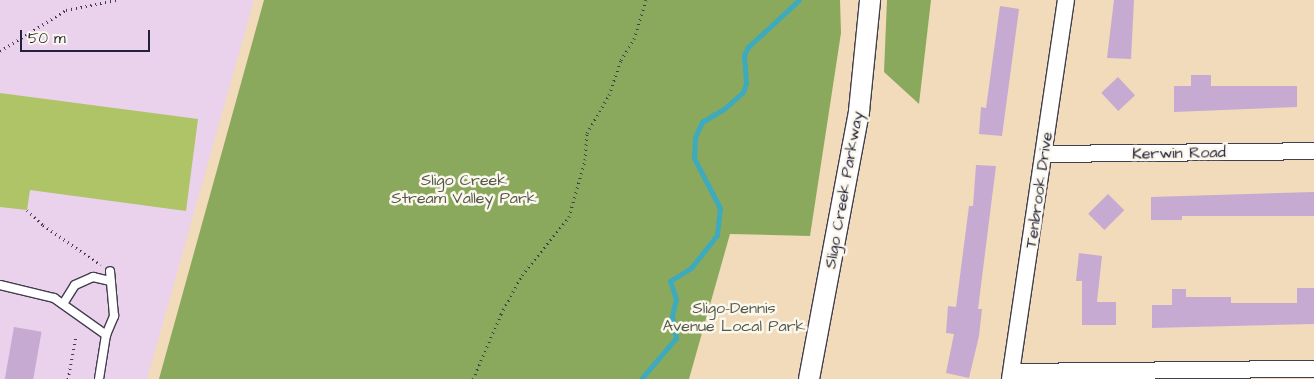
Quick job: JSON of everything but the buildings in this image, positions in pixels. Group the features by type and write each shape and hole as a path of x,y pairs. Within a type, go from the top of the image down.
{"street":[{"name":"Sligo Creek Parkway","path":"810,379 859,112 870,0"},
{"name":"Tenbrook Drive","path":"1011,375 1066,0"},
{"name":"Kerwin Road","path":"1044,154 1314,152"},
{"path":"1011,375 1314,369"}],"lane":[{"path":"99,379 106,335 114,316 110,271"},
{"path":"63,304 75,285 93,277 111,281"},
{"path":"0,285 54,298 106,335"}],"path":[{"path":"0,51 66,10 116,0"},
{"path":"473,379 501,314 522,275 569,217 585,160 587,133 640,25 646,0"},
{"path":"27,210 43,225 110,271"},
{"path":"68,379 76,336"}],"shaded area":[{"path":"0,0 254,0 147,379 0,379"}],"green space":[{"name":"Sligo Creek Stream Valley Park","path":"264,0 840,0 841,33 810,236 730,234 689,379 159,379"},
{"path":"887,0 931,0 919,104 884,72"},
{"path":"0,93 198,119 186,211 30,190 27,210 0,207"}],"waterway":[{"path":"641,379 676,338 672,316 676,299 670,281 691,268 717,235 720,208 694,158 695,137 702,122 724,109 743,92 746,83 744,55 748,47 799,0"}],"park label":[{"name":"Sligo-Dennis Avenue Local Park","path":"734,317"}]}
